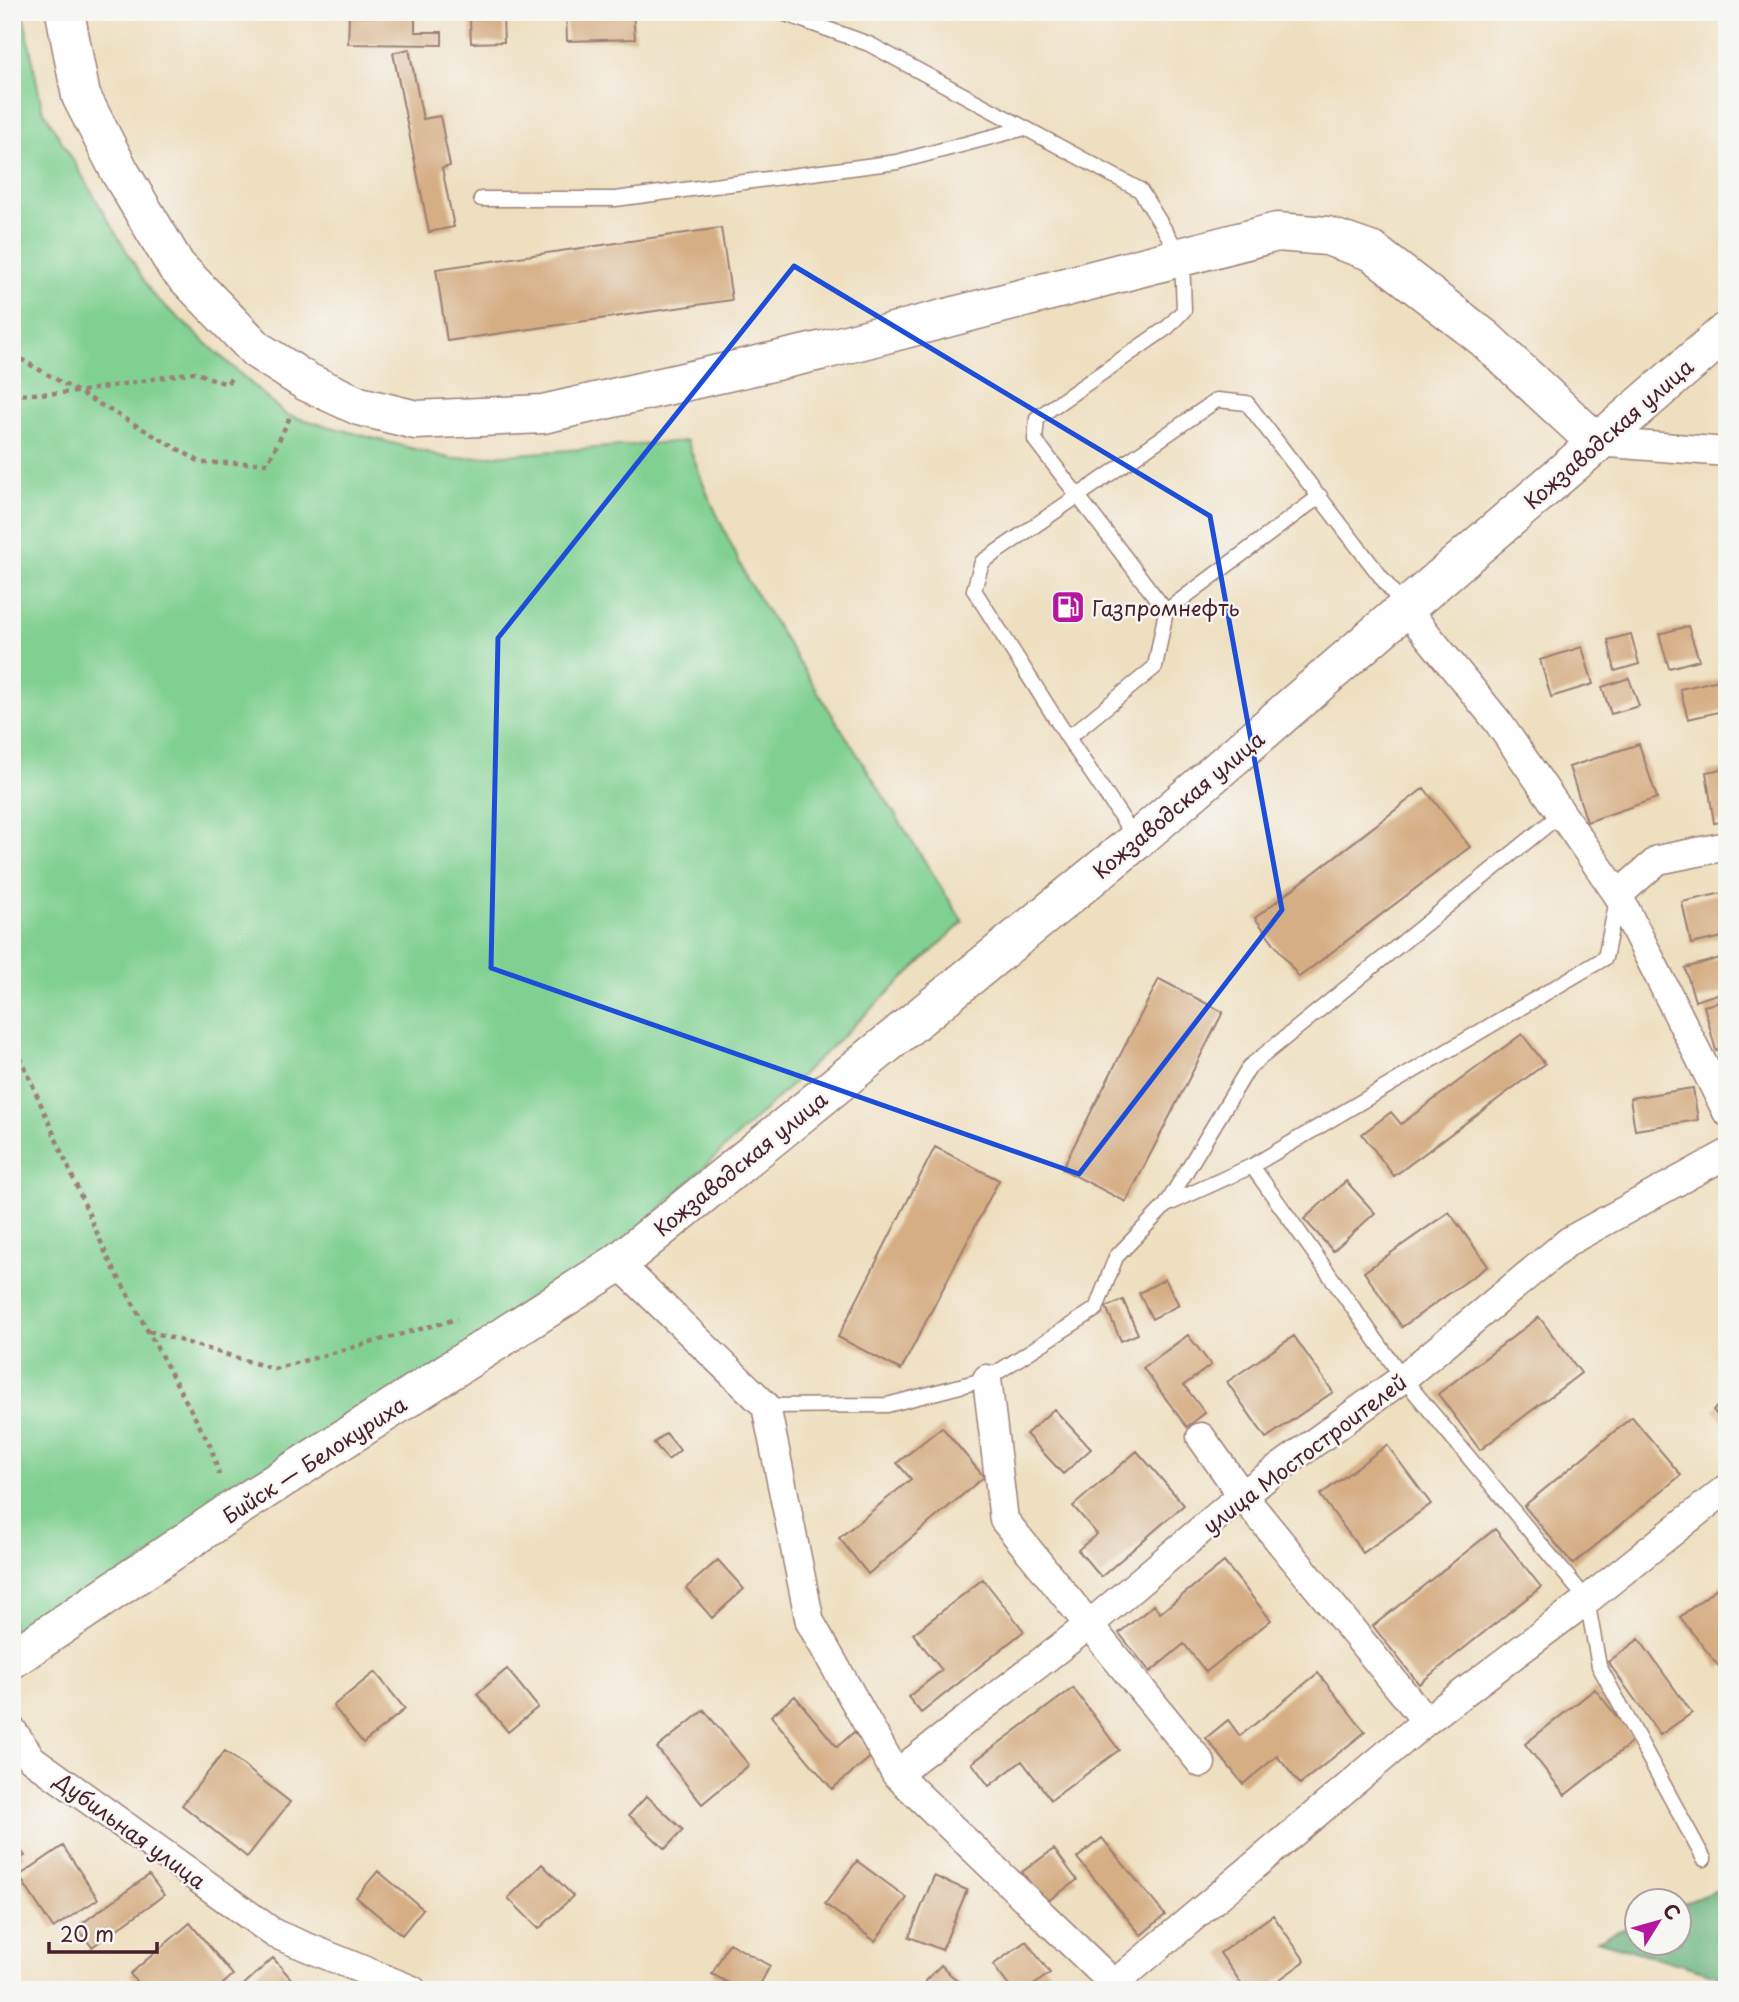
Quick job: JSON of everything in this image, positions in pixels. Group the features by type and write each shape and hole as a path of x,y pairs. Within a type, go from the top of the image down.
{"main road":[{"path":"65,12 81,96 120,172 176,266 257,350 307,382 359,406 416,419 543,414 824,351 1277,232 1327,236 1373,251 1483,338 1596,442"},
{"name":"Кожзаводская улица","path":"618,1263 1137,840 1727,331"},
{"name":"Бийск — Белокуриха","path":"12,1659 230,1512 618,1263"}],"street":[{"path":"1596,442 1727,453"},
{"path":"1406,610 1499,722 1618,895 1727,1111"},
{"path":"1618,895 1658,860 1727,846"},
{"name":"улица Мостостроителей","path":"896,1774 1089,1625 1242,1495 1403,1378 1569,1241 1727,1154"},
{"path":"618,1263 766,1406 810,1622 896,1774 1114,1984 1426,1721 1587,1600 1727,1488"},
{"path":"987,1380 1004,1520 1201,1763"},
{"path":"1201,1437 1242,1495 1426,1721"},
{"name":"Дубильная улица","path":"12,1730 32,1759 275,1934 412,1990"}],"lane":[{"path":"780,12 869,44 1140,190 1182,258 1184,310 1168,327 1037,418 1035,440 1166,611"},
{"path":"481,199 628,198 897,162 1025,128"},
{"path":"1137,840 974,590 982,562 1217,400 1247,403 1406,610"},
{"path":"1068,738 1156,667 1166,611 1320,496"},
{"path":"766,1406 887,1405 987,1380 1096,1310 1116,1257 1166,1205 1249,1068 1562,813"},
{"path":"1166,1205 1252,1166 1605,958 1618,895"},
{"path":"1252,1166 1403,1378 1587,1600 1599,1666 1704,1859"}],"path":[{"path":"12,395 77,392 194,372 226,384 257,350"},
{"path":"12,354 202,463 268,463 307,382"},
{"path":"12,1038 107,1256 211,1447 230,1512"},
{"path":"148,1331 274,1369 461,1318"}],"highlighted area":[{"path":"794,266 1210,516 1282,910 1079,1174 491,968 498,638"}],"green space":[{"path":"12,12 23,12 42,108 152,294 286,415 452,459 687,441 706,491 748,581 963,922 619,1248 12,1646"},
{"path":"1727,1886 1727,1978 1652,1956 1694,1956 1694,1899"},
{"path":"1624,1929 1624,1948 1597,1940"}],"building":[{"path":"566,12 633,12 635,39 567,41"},
{"path":"349,16 415,17 415,32 442,32 442,45 348,44"},
{"path":"503,18 504,42 471,43 470,19"},
{"path":"409,49 423,119 440,116 450,166 442,168 454,227 429,232 393,53"},
{"path":"721,228 732,300 447,341 436,269"},
{"path":"1688,626 1699,660 1669,668 1659,634"},
{"path":"1631,634 1639,664 1615,671 1608,640"},
{"path":"1582,647 1593,684 1551,697 1540,660"},
{"path":"1629,678 1639,706 1611,714 1602,687"},
{"path":"1727,678 1727,710 1688,719 1680,689"},
{"path":"1639,744 1657,798 1587,822 1569,767"},
{"path":"1727,768 1727,821 1714,823 1706,772"},
{"path":"1424,788 1470,847 1299,977 1255,918"},
{"path":"1727,892 1727,936 1691,944 1682,902"},
{"path":"1727,956 1727,991 1695,1001 1685,968"},
{"path":"1159,979 1223,1012 1126,1202 1062,1169"},
{"path":"1727,1000 1727,1048 1716,1051 1704,1006"},
{"path":"1522,1034 1545,1064 1394,1176 1362,1134 1391,1112 1401,1124"},
{"path":"1693,1088 1698,1120 1635,1130 1630,1098"},
{"path":"935,1147 999,1180 901,1370 838,1337"},
{"path":"1346,1181 1375,1213 1333,1251 1304,1219"},
{"path":"1449,1212 1488,1266 1402,1327 1364,1272"},
{"path":"1165,1279 1179,1305 1152,1319 1139,1293"},
{"path":"1123,1300 1138,1334 1121,1341 1106,1307"},
{"path":"1539,1317 1581,1373 1480,1450 1438,1394"},
{"path":"1188,1335 1211,1365 1184,1385 1205,1413 1187,1427 1143,1368"},
{"path":"1294,1336 1333,1392 1266,1438 1227,1382"},
{"path":"1727,1398 1727,1426 1713,1410"},
{"path":"1054,1409 1091,1449 1063,1474 1026,1434"},
{"path":"1632,1417 1681,1475 1573,1564 1524,1506"},
{"path":"942,1427 984,1477 868,1574 839,1538 911,1479 897,1463"},
{"path":"666,1433 680,1450 668,1460 654,1443"},
{"path":"1387,1445 1431,1504 1363,1553 1320,1495"},
{"path":"1137,1451 1184,1505 1101,1577 1078,1550 1097,1534 1073,1506"},
{"path":"1495,1529 1541,1587 1419,1684 1373,1626"},
{"path":"718,1560 744,1589 712,1618 686,1588"},
{"path":"1224,1562 1271,1620 1206,1672 1184,1644 1150,1672 1119,1633 1154,1605 1160,1613"},
{"path":"983,1579 1024,1631 921,1713 908,1697 942,1670 913,1634"},
{"path":"1727,1580 1727,1663 1720,1668 1680,1617"},
{"path":"1639,1639 1692,1713 1660,1735 1608,1662"},
{"path":"507,1669 538,1707 508,1732 477,1694"},
{"path":"375,1672 405,1709 363,1743 333,1706"},
{"path":"1318,1673 1365,1732 1300,1784 1277,1756 1243,1784 1206,1738 1228,1720 1240,1736"},
{"path":"1073,1688 1119,1750 1051,1800 1022,1761 989,1786 972,1763"},
{"path":"1595,1689 1635,1740 1565,1795 1525,1744"},
{"path":"795,1696 837,1747 854,1732 873,1755 832,1789 771,1716"},
{"path":"704,1710 749,1765 702,1804 657,1748"},
{"path":"225,1751 290,1802 247,1857 182,1805"},
{"path":"647,1796 683,1830 665,1849 629,1815"},
{"path":"12,1837 25,1856 12,1864"},
{"path":"1102,1838 1165,1915 1141,1935 1077,1858"},
{"path":"63,1846 98,1899 53,1928 19,1876"},
{"path":"1054,1849 1077,1880 1045,1903 1022,1872"},
{"path":"857,1861 907,1898 875,1941 825,1904"},
{"path":"542,1864 573,1896 539,1929 508,1898"},
{"path":"378,1871 423,1909 402,1935 356,1897"},
{"path":"149,1875 164,1895 92,1947 77,1927"},
{"path":"934,1876 967,1890 942,1950 909,1937"},
{"path":"1273,1915 1305,1961 1265,1990 1246,1990 1220,1953"},
{"path":"190,1923 233,1975 216,1990 143,1990 130,1974"},
{"path":"1026,1941 1050,1973 1027,1990 1012,1990 993,1965"},
{"path":"729,1943 770,1966 757,1990 741,1990 712,1974"},
{"path":"273,1958 301,1990 238,1990"},
{"path":"941,1965 961,1985 956,1990 934,1990 925,1981"}],"place":[{"name":"Газпромнефть","path":"1068,607"}]}
